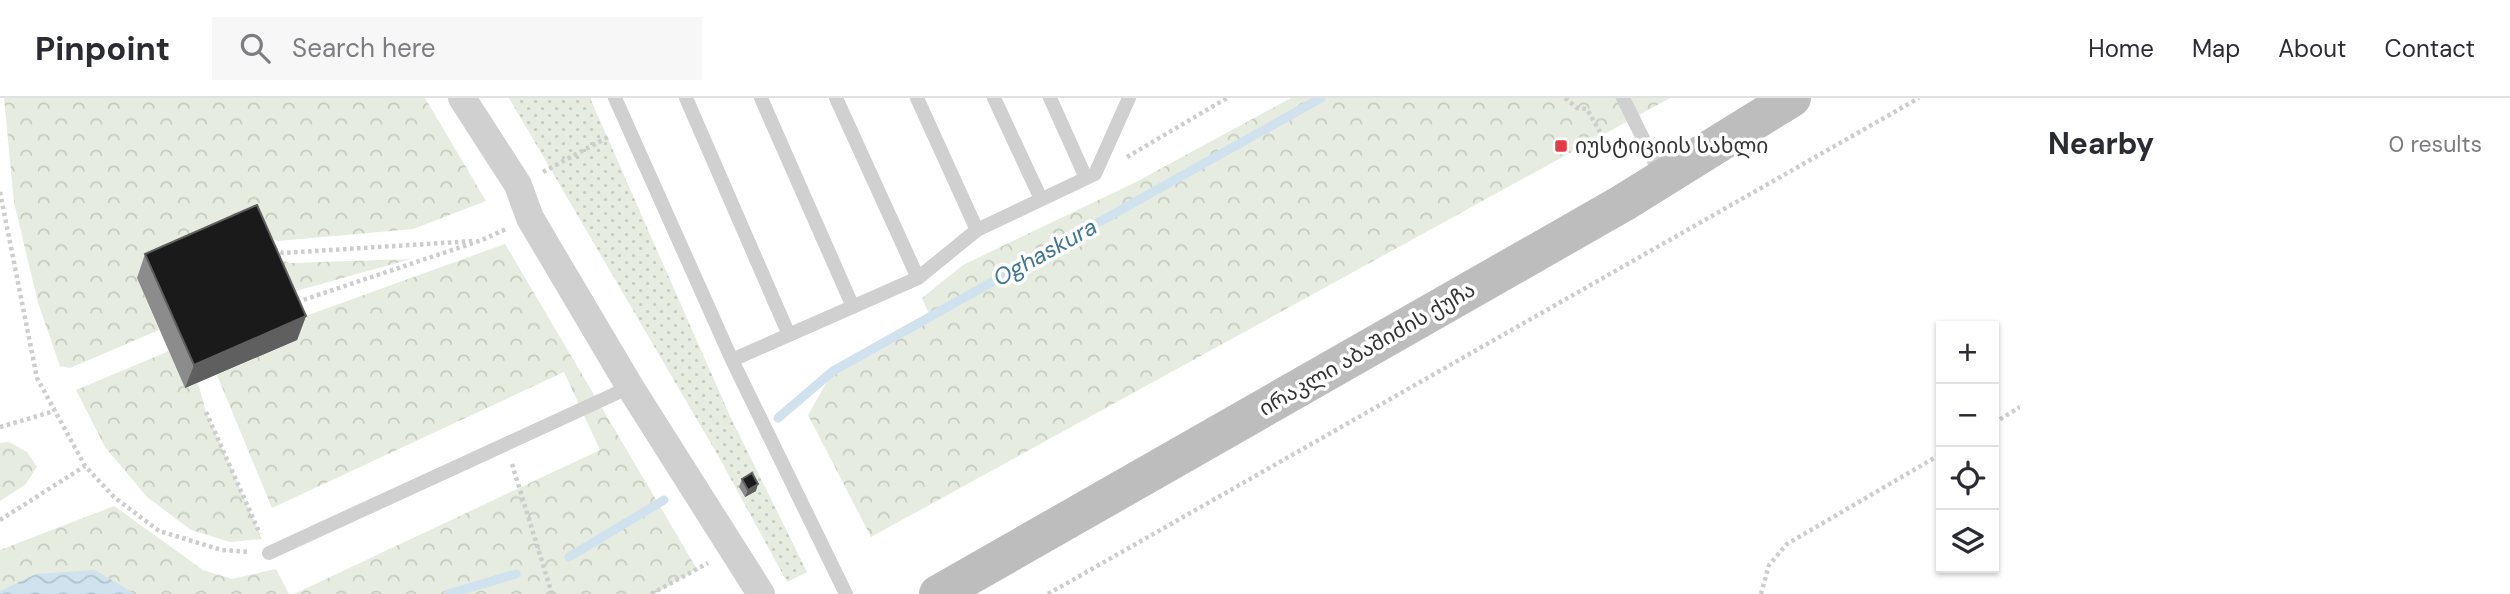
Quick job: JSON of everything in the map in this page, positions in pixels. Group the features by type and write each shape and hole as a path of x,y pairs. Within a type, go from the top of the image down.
{"main road":[{"name":"ირაკლი აბაშიძის ქუჩა","path":"938,594 1663,178 1792,98"}],"street":[{"path":"462,98 518,185 530,218 630,387 761,594"}],"lane":[{"path":"615,98 732,360 846,594"},
{"path":"686,98 789,335"},
{"path":"761,98 853,307"},
{"path":"836,98 918,278"},
{"path":"917,98 978,230"},
{"path":"994,98 1041,199"},
{"path":"1049,98 1091,176"},
{"path":"732,360 918,278 978,230 1091,176 1129,98"},
{"path":"1623,98 1663,178"},
{"path":"269,553 630,387"}],"path":[{"path":"1091,176 1227,98"},
{"path":"1565,98 1577,108 1587,109 1600,132"},
{"path":"1048,594 1919,98"},
{"path":"518,185 627,126"},
{"path":"0,192 37,378 85,466 114,497 159,530 222,550 269,553 206,412"},
{"path":"296,303 482,240 530,218"},
{"path":"264,245 283,253 482,240"},
{"path":"1999,420 2020,407"},
{"path":"0,427 54,411"},
{"path":"505,444 552,594"},
{"path":"1761,594 1769,565 1787,544 1936,457"},
{"path":"0,520 85,466"},
{"path":"651,594 733,549"}],"green space":[{"path":"4,98 425,98 486,201 413,229 278,241 248,229 137,278 159,330 70,368 60,366 38,303 14,202"},
{"path":"509,98 590,98 730,416 807,572 787,582 720,459"},
{"path":"1291,98 1670,98 871,537 808,415 833,371 930,316 922,298 963,265 1136,182"},
{"path":"505,244 697,569 654,594 294,594 600,450 564,372 272,508 217,375 297,340 289,322"},
{"path":"259,253 290,263 411,259 278,296"},
{"path":"169,351 185,388 198,383 206,412 262,539 230,542 191,530 147,497 105,447 76,390"},
{"path":"9,442 27,452 37,467 25,485 0,501 0,443"},
{"path":"114,506 203,570 232,579 276,569 289,594 0,594 0,550"}],"water":[{"path":"95,570 135,594 0,594 0,591 36,574"}],"building":[{"path":"257,205 306,316 194,365 145,254"},
{"path":"752,473 758,484 748,490 742,479"}],"waterway":[{"name":"Oghaskura","path":"778,418 833,371 1321,98"},
{"name":"Oghaskura","path":"569,557 664,500"},
{"name":"Oghaskura","path":"448,594 516,574"}],"place":[{"name":"იუსტიციის სახლი","path":"1561,146"}]}
